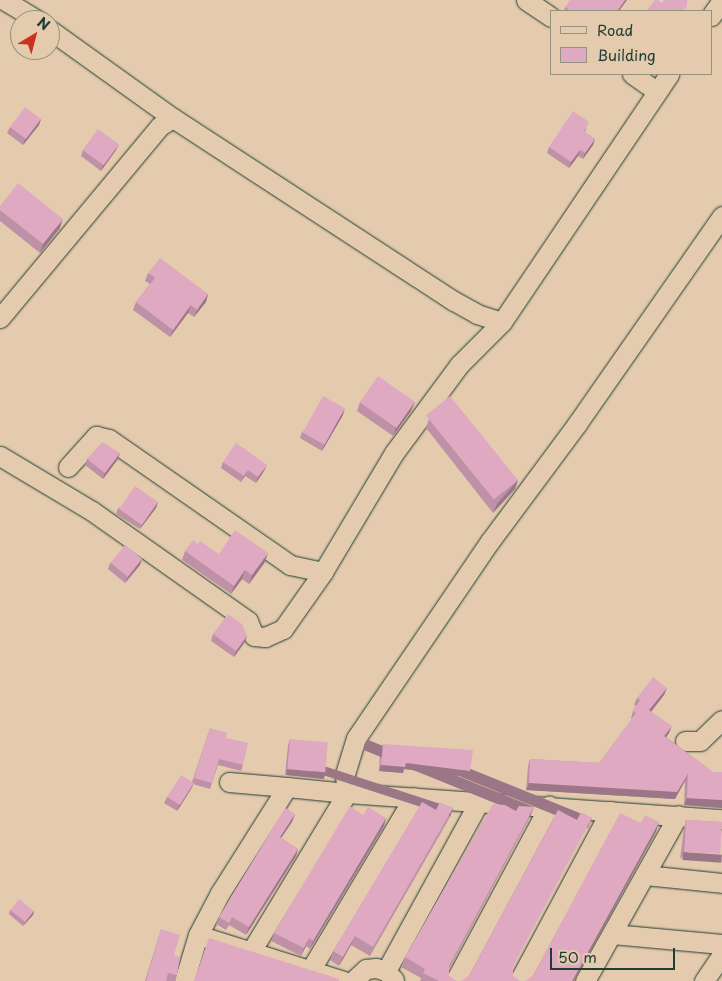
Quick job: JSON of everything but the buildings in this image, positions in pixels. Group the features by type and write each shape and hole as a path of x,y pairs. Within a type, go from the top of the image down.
{"street":[{"path":"4,0 20,10"},
{"path":"526,0 550,16"},
{"path":"712,15 722,0"},
{"path":"60,37 172,118 454,301 502,322"},
{"path":"633,75 656,91"},
{"path":"0,456 92,511 248,621 254,636 265,637 283,629 324,572 394,452 459,365 502,322 668,75"},
{"path":"0,318 160,126 172,118"},
{"path":"252,950 347,793 345,775 356,738 490,541 577,424 722,216"},
{"path":"68,467 96,436 109,439 290,565 324,572"},
{"path":"685,741 700,741 708,737 722,720"},
{"path":"229,782 347,793 722,819"},
{"path":"184,981 198,935 252,840 287,787"},
{"path":"311,969 414,797"},
{"path":"353,981 366,969 391,976 479,802"},
{"path":"455,981 549,806"},
{"path":"519,981 610,811"},
{"path":"585,981 678,815"},
{"path":"645,874 722,883"},
{"path":"612,934 722,944"},
{"path":"198,935 252,950 344,981"},
{"path":"704,981 722,954"}]}
